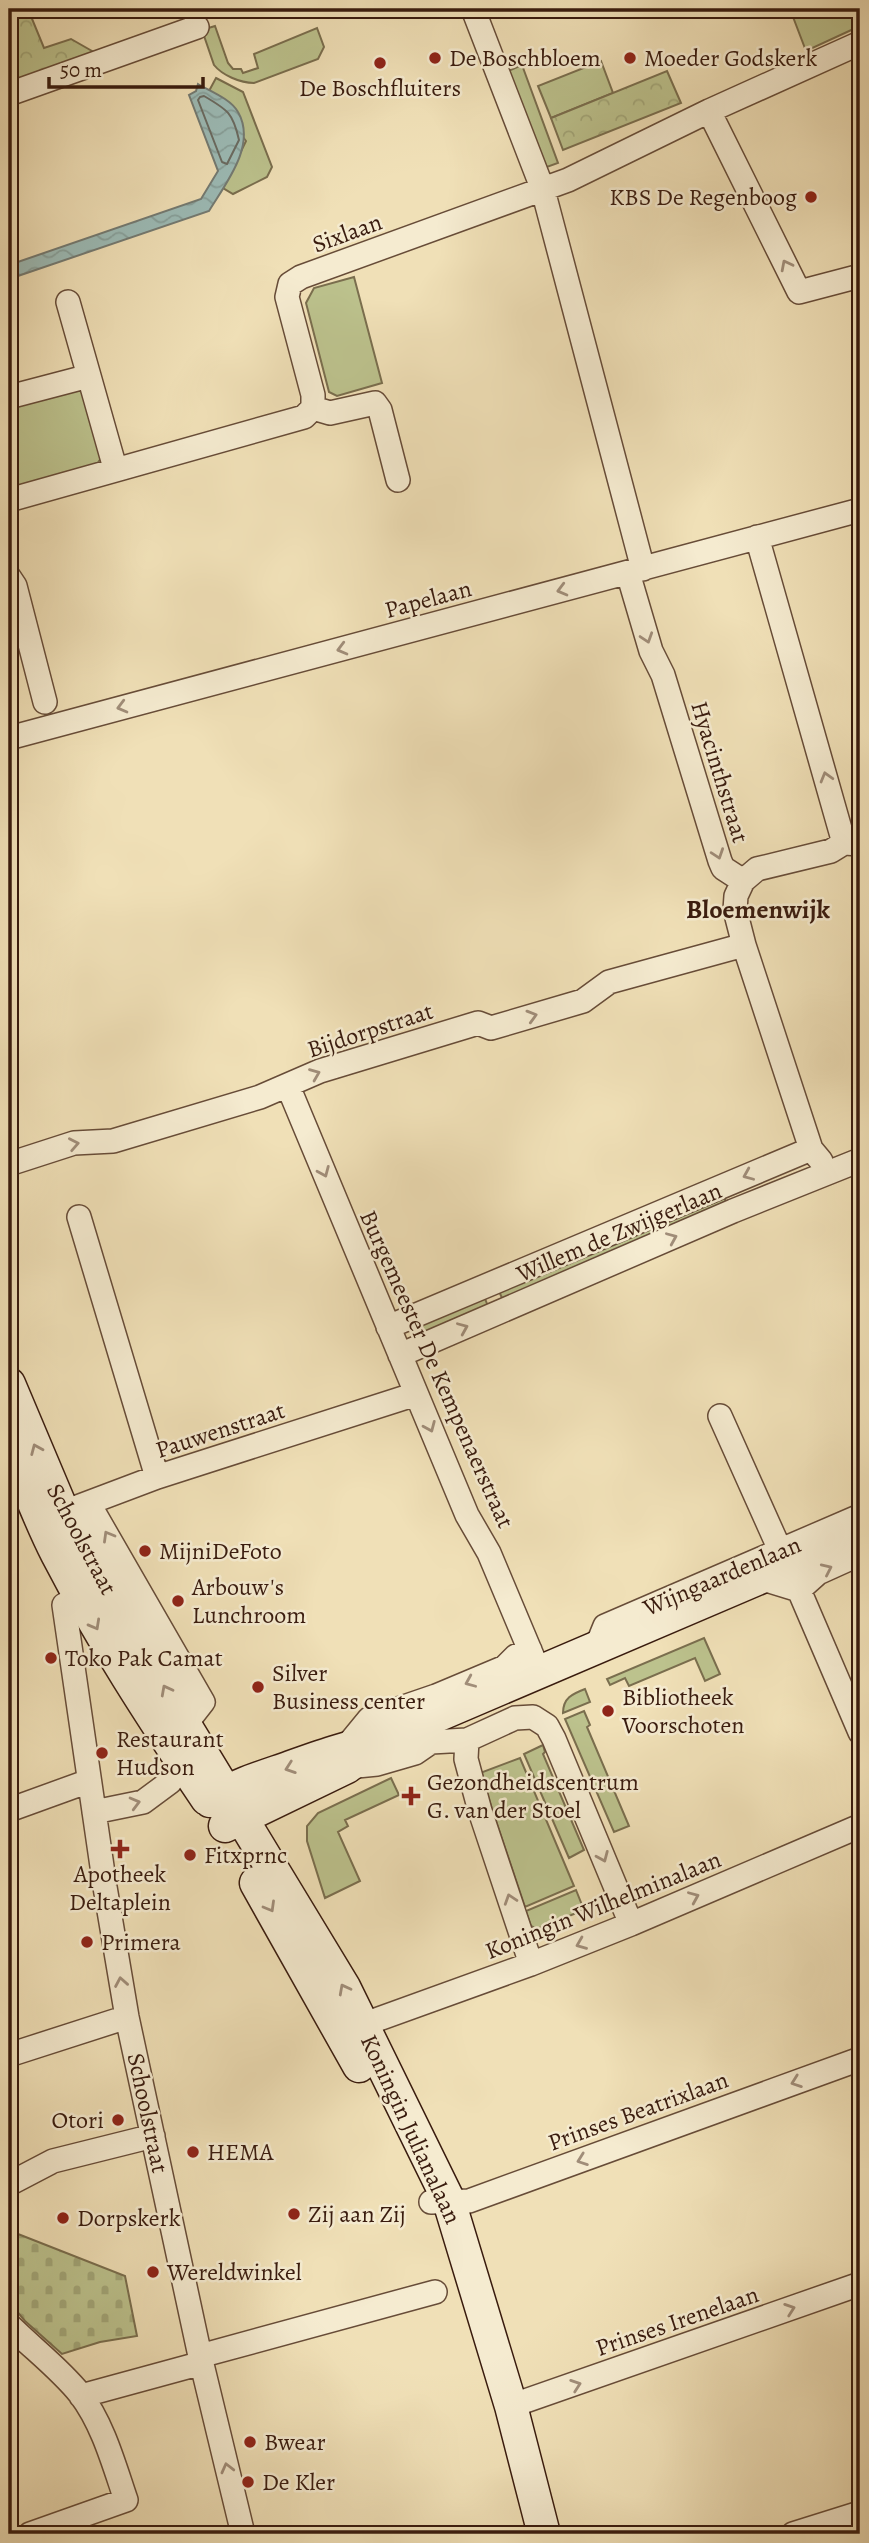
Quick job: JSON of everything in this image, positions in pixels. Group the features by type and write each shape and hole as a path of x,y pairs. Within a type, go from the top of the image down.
{"main road":[{"name":"Schoolstraat","path":"9,1384 64,1512 107,1646 133,1689 226,1809"},
{"name":"Schoolstraat","path":"9,1441 64,1512 158,1674 226,1809"},
{"name":"Wijngaardenlaan","path":"226,1809 347,1757 535,1661 596,1648 860,1535"},
{"name":"Koningin Julianalaan","path":"226,1809 344,1986 440,2201 511,2406 544,2534"},
{"name":"Koningin Julianalaan","path":"226,1809 342,2034 440,2201 524,2534"}],"street":[{"name":"Hyacinthstraat","path":"473,9 543,191 635,571 651,651 663,675 720,861 723,868 743,881"},
{"path":"9,94 197,27"},
{"path":"543,191 709,111 860,43"},
{"path":"709,111 799,292 860,276"},
{"name":"Sixlaan","path":"313,408 313,395 287,297 290,284 301,276 543,191"},
{"path":"68,302 114,468"},
{"path":"9,397 89,376"},
{"path":"9,500 304,416 313,408 330,413 375,403 380,410 398,480"},
{"name":"Papelaan","path":"9,738 860,510"},
{"path":"757,537 852,844 757,870 738,887 735,910 811,1149 829,1172"},
{"path":"9,576 15,586 45,702"},
{"name":"Bijdorpstraat","path":"9,1164 74,1143 113,1141 260,1097 320,1071 478,1023 491,1028 583,1001 609,982 744,945"},
{"name":"Burgemeester De Kempenaerstraat","path":"288,1086 467,1515 489,1553 535,1661"},
{"name":"Willem de Zwijgerlaan","path":"388,1326 811,1149"},
{"name":"Willem de Zwijgerlaan","path":"400,1355 720,1216 860,1160"},
{"path":"79,1217 157,1478"},
{"name":"Pauwenstraat","path":"64,1512 157,1478 416,1394"},
{"path":"720,1416 780,1550"},
{"name":"Wijngaardenlaan","path":"596,1648 605,1626 860,1516"},
{"name":"Wijngaardenlaan","path":"799,1590 818,1573 860,1554"},
{"path":"760,1578 799,1590 860,1732"},
{"name":"Schoolstraat","path":"64,1605 127,2017 201,2359 243,2534"},
{"name":"Wijngaardenlaan","path":"467,1740 431,1742 415,1753 377,1764 347,1757 369,1719 436,1696 505,1667 516,1656 535,1661"},
{"path":"531,1964 480,1811 466,1759 467,1740 516,1718 533,1717 547,1726 631,1924"},
{"path":"9,1811 89,1780"},
{"path":"94,1812 143,1802 170,1782"},
{"name":"Koningin Wilhelminalaan","path":"362,2025 531,1964 860,1826"},
{"path":"9,2055 127,2017"},
{"name":"Prinses Beatrixlaan","path":"440,2201 469,2201 860,2059"},
{"path":"9,2184 53,2161 153,2136"},
{"name":"Prinses Irenelaan","path":"511,2406 860,2284"},
{"path":"81,2396 435,2292"},
{"path":"9,2325 63,2375 81,2396 99,2429 126,2500 30,2534"},
{"path":"793,2534 860,2513"}],"green space":[{"path":"9,9 28,9 44,48 71,39 99,55 14,88 9,74"},
{"path":"790,9 860,9 860,26 806,51"},
{"path":"215,26 228,63 233,69 241,69 243,73 258,68 254,54 317,28 324,47 318,59 254,83 243,82 226,75 214,65 202,30"},
{"path":"601,61 613,93 551,118 538,86"},
{"path":"522,65 558,163 544,168 508,71"},
{"path":"667,71 681,103 563,150 551,118"},
{"path":"216,78 243,92 272,167 267,177 233,194 223,188 246,141 209,91"},
{"path":"354,277 382,383 337,396 329,392 306,303 314,288"},
{"path":"77,388 86,395 102,457 93,469 9,492 9,406"},
{"path":"722,1193 729,1208 505,1305 498,1289"},
{"path":"484,1296 489,1309 422,1337 417,1324"},
{"path":"704,1638 720,1674 705,1681 695,1658 629,1686 625,1678 610,1685 607,1679"},
{"path":"585,1689 590,1702 563,1713 569,1697"},
{"path":"584,1711 590,1725 587,1727 629,1826 614,1832 565,1719"},
{"path":"543,1745 543,1754 584,1850 569,1858 524,1754"},
{"path":"520,1758 574,1886 525,1907 480,1773"},
{"path":"391,1778 399,1795 345,1820 348,1826 338,1832 360,1881 325,1898 307,1841 307,1826 318,1813"},
{"path":"576,1890 584,1910 537,1929 531,1926 526,1911"},
{"path":"18,2234 125,2276 137,2336 100,2342 62,2354 25,2321 9,2302 9,2236"}],"water":[{"path":"198,84 235,107 243,125 242,150 237,163 209,211 9,279 9,265 201,199 218,171 189,95 196,91"}],"place":[{"name":"De Boschbloem","path":"435,58"},
{"name":"Moeder Godskerk","path":"630,58"},
{"name":"De Boschfluiters","path":"380,63"},
{"name":"KBS De Regenboog","path":"811,197"},
{"name":"MijniDeFoto","path":"145,1551"},
{"name":"Arbouw's Lunchroom","path":"178,1601"},
{"name":"Toko Pak Camat","path":"51,1658"},
{"name":"Silver Business center","path":"258,1687"},
{"name":"Bibliotheek Voorschoten","path":"608,1711"},
{"name":"Restaurant Hudson","path":"102,1753"},
{"name":"Gezondheidscentrum G. van der Stoel","path":"411,1796"},
{"name":"Apotheek Deltaplein","path":"120,1849"},
{"name":"Fitxprnc","path":"190,1855"},
{"name":"Primera","path":"87,1942"},
{"name":"Otori","path":"118,2120"},
{"name":"HEMA","path":"193,2152"},
{"name":"Zij aan Zij","path":"294,2214"},
{"name":"Dorpskerk","path":"63,2218"},
{"name":"Wereldwinkel","path":"153,2272"},
{"name":"Bwear","path":"250,2442"},
{"name":"De Kler","path":"248,2482"}],"district":[{"name":"Bloemenwijk","path":"758,909"}]}
